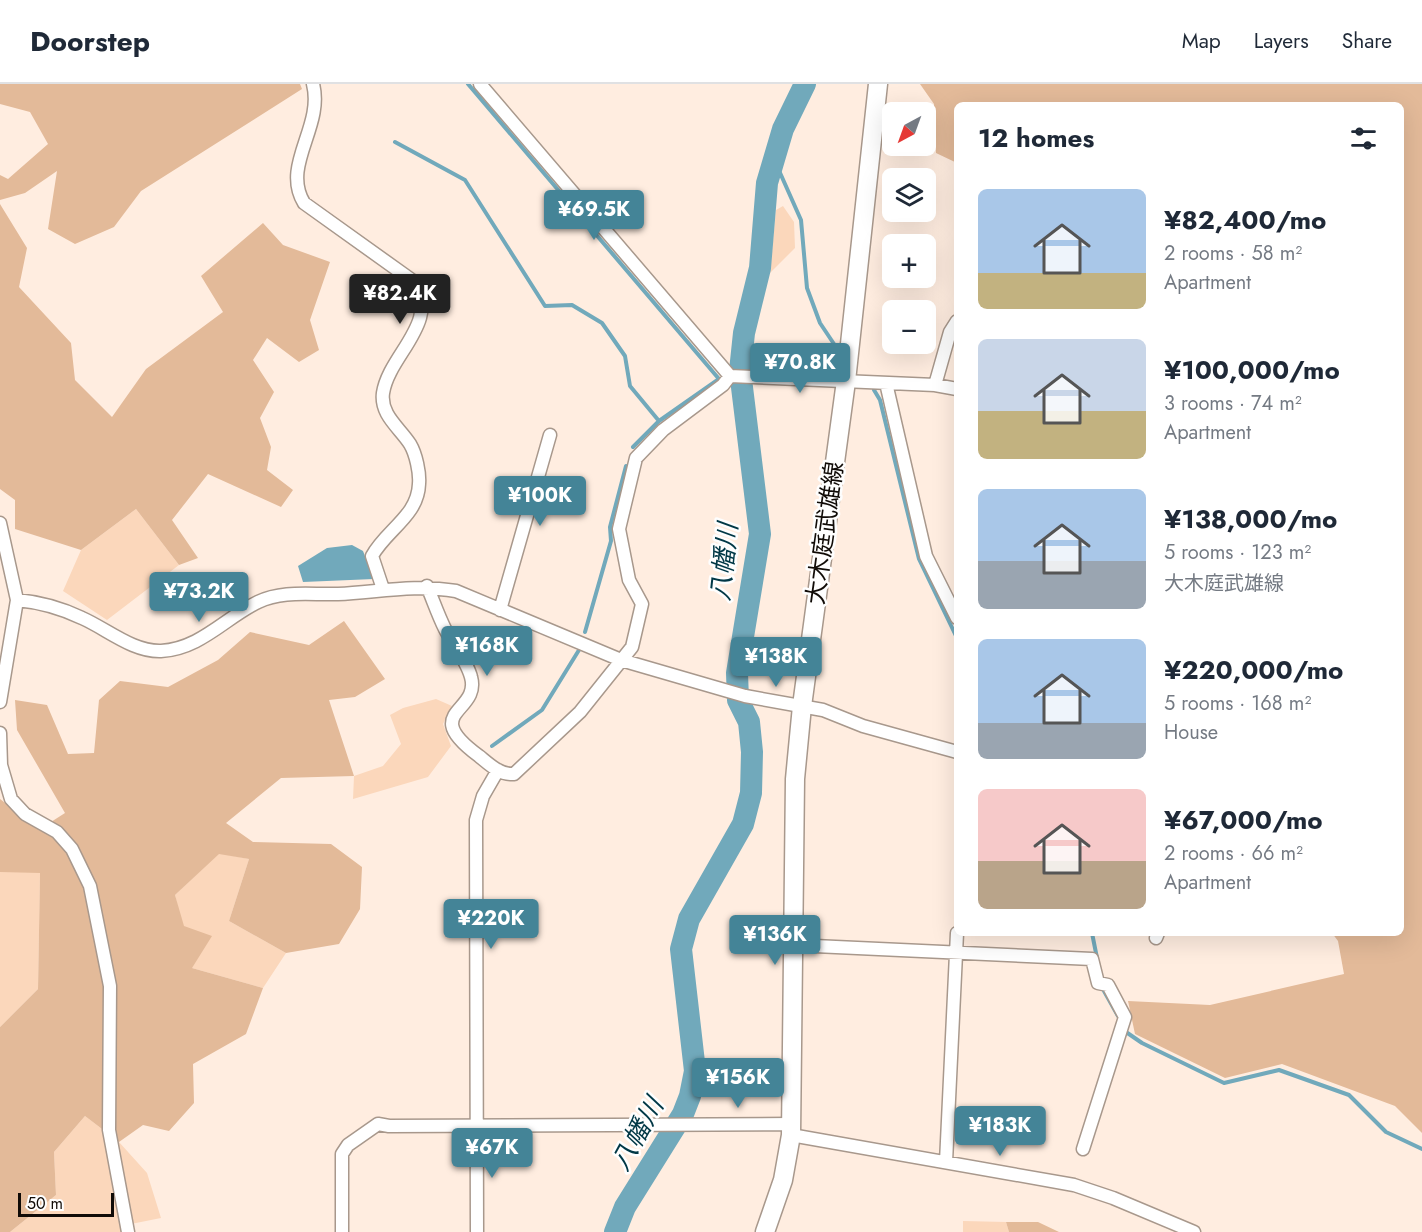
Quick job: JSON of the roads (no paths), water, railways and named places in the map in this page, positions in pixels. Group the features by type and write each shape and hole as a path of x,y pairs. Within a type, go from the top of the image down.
{"main road":[{"name":"大木庭武雄線","path":"765,1232 783,1180 791,1130 795,779 802,706 846,381 878,84"}],"street":[{"path":"313,84 315,110 295,178 296,191 304,203 413,281 421,292 424,307 420,321 386,384 383,395 385,410 411,445 419,484 415,502 372,556 383,589"},
{"path":"480,84 730,376 935,385 954,388"},
{"path":"935,385 950,332 954,326"},
{"path":"427,586 443,625 472,678 470,693 454,716 453,734 498,770 514,774 580,712 632,647 642,604 629,580 620,529 636,458 663,430 723,385 730,376"},
{"path":"886,383 926,556 954,612"},
{"path":"500,610 550,435"},
{"path":"0,523 17,600 0,702"},
{"path":"17,600 50,606 82,618 134,646 161,651 200,641 256,603 277,594 339,594 427,586 456,591 621,660 745,696 823,710 863,726 954,751"},
{"path":"0,733 1,765 11,799 25,814 57,832 72,849 90,886 110,986 109,1130 128,1232"},
{"path":"477,1232 476,820 483,796 498,770"},
{"path":"946,1162 957,936"},
{"path":"794,945 1092,959 1098,983 1108,985 1125,1017 1083,1149"},
{"path":"342,1232 342,1154 348,1145 378,1124 686,1125 791,1130 946,1162 1074,1185 1113,1198 1194,1232"}],"water":[{"path":"352,545 363,551 374,579 303,582 298,566 327,548"}],"waterway":[{"path":"468,84 719,379 659,421 633,447"},
{"name":"八幡川","path":"615,1232 625,1207 683,1114 690,1096 695,1071 681,949 689,919 743,824 751,793 752,752 749,722 738,700 737,673 760,534 740,371 744,333 760,268 767,183 783,129 805,84"},
{"path":"395,142 465,180 545,306 572,305 602,323 625,356 630,386 659,421"},
{"path":"773,157 801,220 807,288 820,323 836,347"},
{"path":"874,390 880,400 919,559 954,632"},
{"path":"585,632 611,541 610,527 626,466"},
{"path":"492,746 542,710 579,650"},
{"path":"1093,936 1097,958"},
{"path":"1104,991 1118,1016"},
{"path":"1126,1032 1142,1043 1224,1083 1279,1070 1349,1095 1386,1132 1422,1149"}]}
